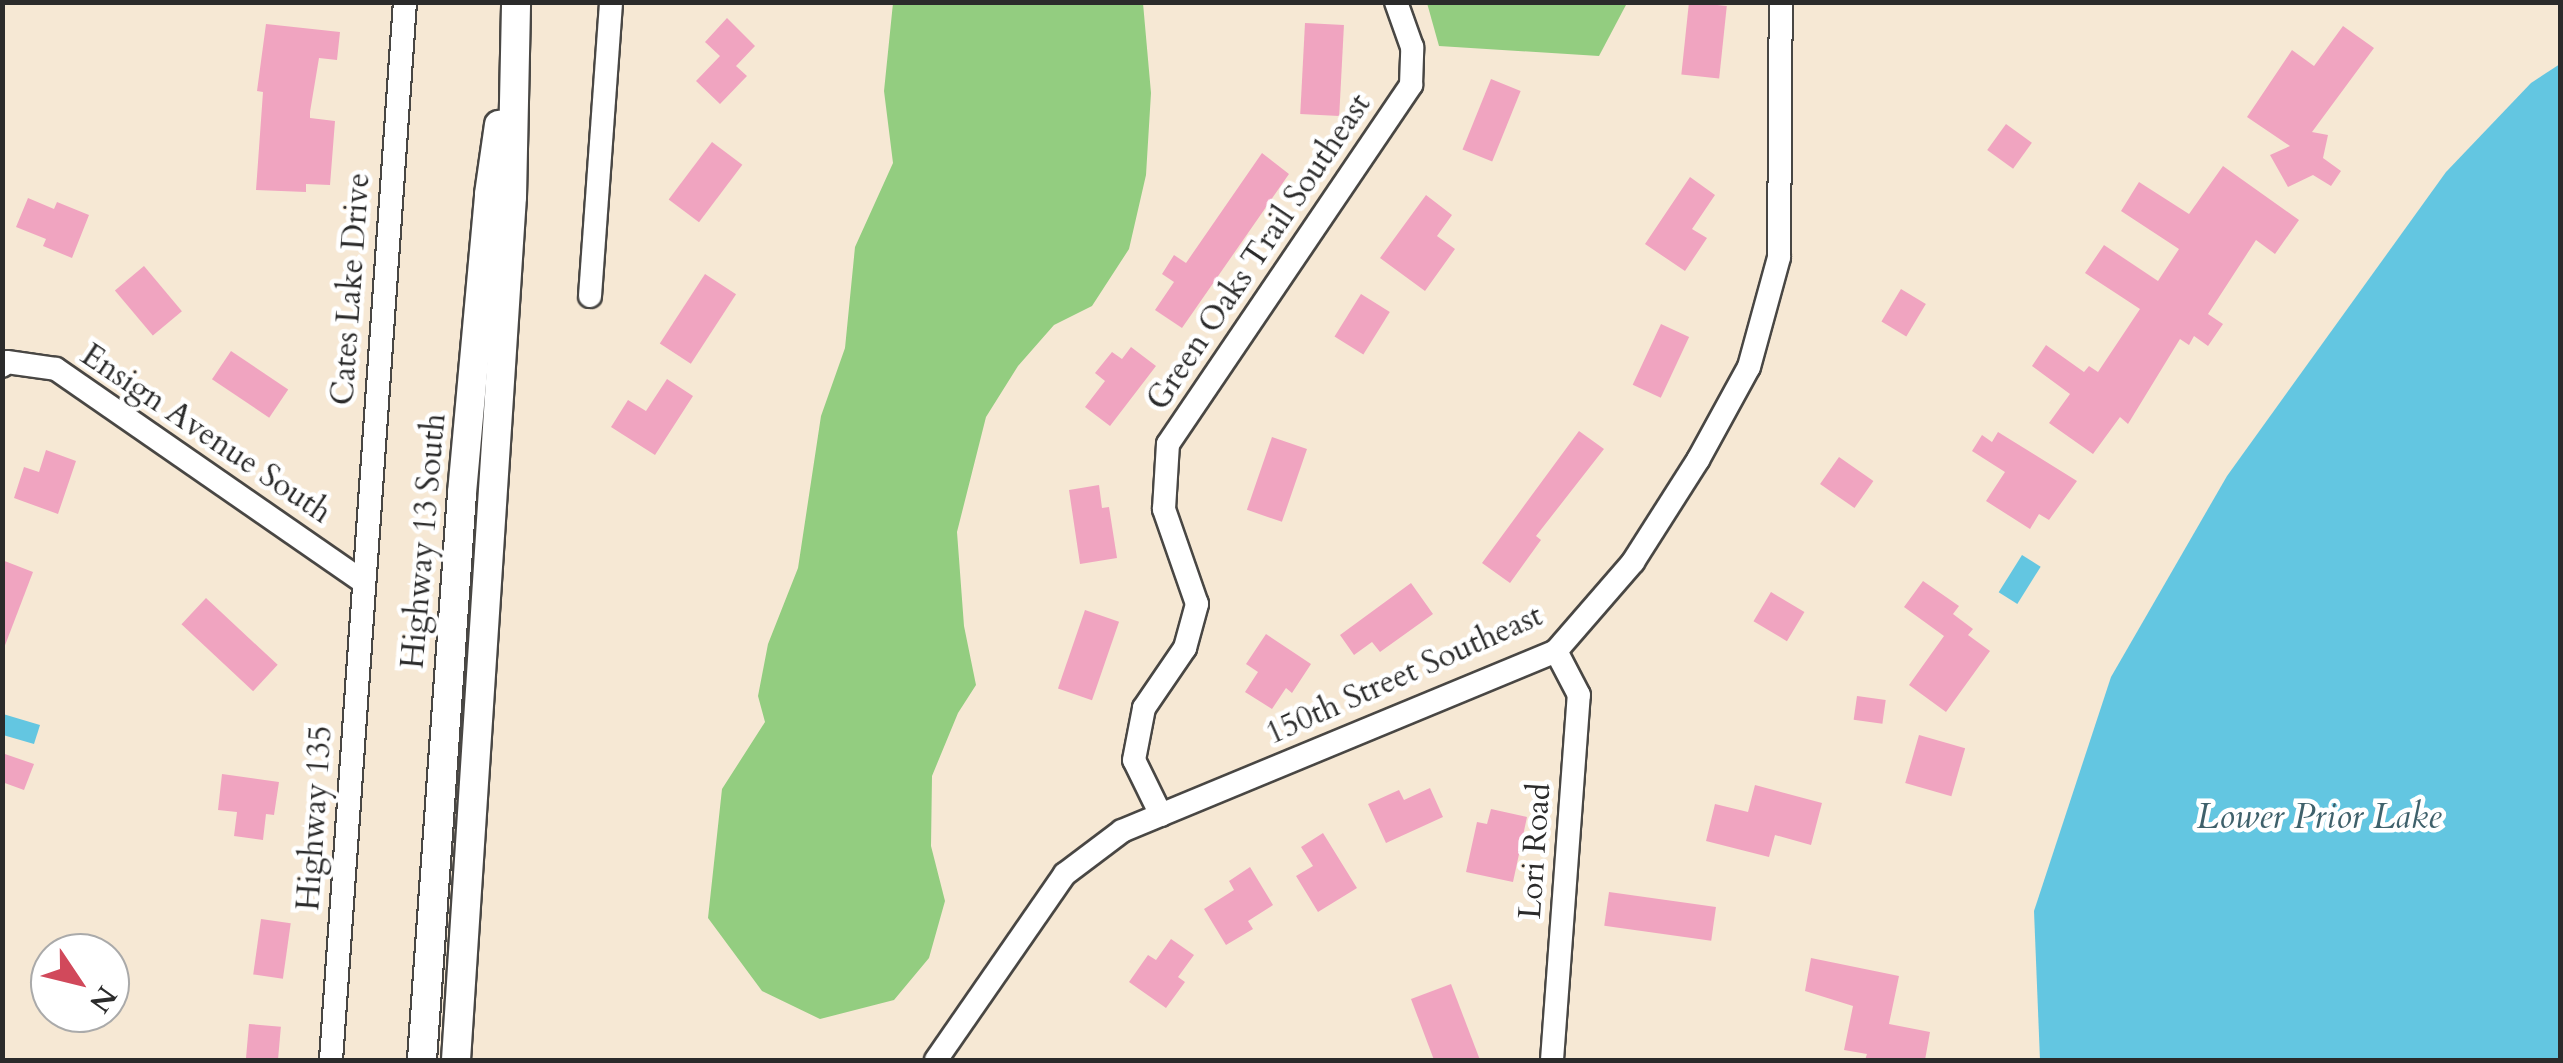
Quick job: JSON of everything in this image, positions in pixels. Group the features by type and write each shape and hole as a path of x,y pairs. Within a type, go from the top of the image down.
{"main road":[{"name":"Highway 13 South","path":"422,1060 488,194 515,16"},
{"name":"Highway 13 South","path":"456,1060 511,216 515,16"}],"street":[{"name":"Cates Lake Drive","path":"361,580 405,2"},
{"path":"590,296 611,2"},
{"name":"Green Oaks Trail Southeast","path":"1161,816 1134,760 1144,708 1185,648 1197,604 1164,509 1168,444 1411,85 1412,47 1396,2"},
{"name":"150th Street Southeast","path":"936,1060 1064,874 1122,831 1556,651 1633,562 1698,460 1749,367 1779,257 1781,2"},
{"name":"Ensign Avenue South","path":"5,364 56,369 361,580"},
{"name":"Highway 135","path":"331,1060 361,580"},
{"name":"Lori Road","path":"1552,1060 1578,695 1556,651"}],"green space":[{"path":"893,3 1143,3 1151,93 1146,175 1129,249 1092,306 1054,325 1018,366 986,417 957,532 964,626 976,685 958,713 932,776 931,846 945,901 929,958 894,1000 820,1019 762,991 708,918 722,789 765,722 758,696 768,644 798,568 821,416 845,348 855,247 893,163 884,91"},
{"path":"1427,3 1627,3 1599,56 1439,46"}],"water":[{"name":"Lower Prior Lake","path":"2560,64 2560,1060 2040,1060 2034,911 2111,677 2227,476 2446,172 2531,83"},
{"path":"2022,555 2041,567 2017,604 1999,592"},
{"path":"3,714 40,725 34,744 3,735"}],"building":[{"path":"1689,2 1727,6 1719,79 1681,75"},
{"path":"727,18 755,46 736,66 747,76 720,104 696,81 720,56 705,42"},
{"path":"1305,23 1344,25 1339,116 1300,114"},
{"path":"266,24 340,32 337,60 319,58 310,112 310,118 335,121 330,185 306,184 306,192 256,190 263,92 257,91"},
{"path":"2343,26 2374,48 2312,132 2328,135 2323,158 2341,171 2331,186 2313,175 2288,187 2270,155 2290,146 2247,117 2292,50 2314,66"},
{"path":"1491,79 1521,91 1492,161 1463,149"},
{"path":"2006,124 2032,143 2013,169 1987,150"},
{"path":"712,142 742,165 699,222 669,200"},
{"path":"1262,153 1289,174 1182,328 1155,310 1174,282 1162,274 1174,255 1186,263"},
{"path":"2223,166 2299,220 2275,254 2256,240 2208,314 2223,324 2208,346 2194,336 2189,345 2180,339 2128,424 2120,417 2093,454 2049,423 2070,394 2032,366 2046,345 2084,372 2089,366 2098,372 2140,309 2085,273 2104,245 2158,281 2179,249 2121,211 2139,182 2189,214"},
{"path":"1690,177 1715,195 1692,229 1707,238 1685,271 1645,244"},
{"path":"1426,195 1452,215 1437,236 1455,249 1425,291 1380,258"},
{"path":"28,198 54,209 57,202 89,215 72,258 43,246 46,239 16,227"},
{"path":"144,266 182,311 153,336 115,290"},
{"path":"705,274 736,294 691,364 660,344"},
{"path":"1901,289 1926,304 1906,337 1881,322"},
{"path":"1361,294 1390,312 1363,354 1335,336"},
{"path":"1661,324 1689,337 1661,398 1633,385"},
{"path":"1131,347 1156,366 1110,426 1085,407 1105,381 1095,373 1112,352 1122,359"},
{"path":"231,351 288,390 269,418 212,379"},
{"path":"667,379 693,396 655,455 611,427 628,400 646,411"},
{"path":"1579,431 1604,449 1536,536 1541,540 1510,583 1482,563"},
{"path":"1998,432 2077,481 2049,520 2039,514 2030,529 1986,501 2005,472 1972,451 1982,435 1992,442"},
{"path":"1272,437 1307,449 1282,522 1247,510"},
{"path":"46,450 76,461 58,514 14,498 24,467 39,472"},
{"path":"1839,457 1873,481 1854,508 1820,484"},
{"path":"1099,485 1102,508 1109,507 1117,558 1080,564 1069,490"},
{"path":"2,560 33,572 4,648 2,648"},
{"path":"1923,581 1959,606 1953,614 1973,629 1968,635 1990,651 1946,712 1909,685 1944,636 1904,607"},
{"path":"1411,583 1433,614 1380,652 1372,642 1354,655 1340,635"},
{"path":"1771,592 1804,612 1787,641 1753,621"},
{"path":"206,598 278,665 253,691 181,624"},
{"path":"1085,610 1119,622 1092,700 1058,688"},
{"path":"1266,634 1311,664 1292,693 1286,688 1272,709 1245,692 1258,672 1246,664"},
{"path":"1857,696 1886,700 1882,724 1854,720"},
{"path":"1919,735 1965,748 1951,796 1905,783"},
{"path":"2,753 34,764 24,790 2,782"},
{"path":"222,774 279,782 274,815 266,814 263,840 234,836 237,812 218,810"},
{"path":"1755,785 1822,803 1811,845 1775,835 1769,857 1706,841 1715,804 1748,812"},
{"path":"1430,788 1443,817 1386,843 1368,804 1399,790 1404,800"},
{"path":"1491,809 1527,817 1513,882 1466,872 1477,822 1487,824"},
{"path":"1323,833 1357,888 1318,912 1296,876 1313,866 1301,847"},
{"path":"1250,867 1273,905 1248,921 1253,929 1226,945 1204,909 1234,890 1229,881"},
{"path":"1609,892 1716,907 1711,941 1604,926"},
{"path":"261,919 291,923 283,979 253,974"},
{"path":"1171,939 1194,955 1178,977 1185,982 1166,1008 1129,982 1148,955 1156,960"},
{"path":"1811,958 1899,976 1889,1024 1930,1032 1925,1060 1865,1060 1867,1054 1844,1050 1853,1006 1805,991"},
{"path":"1451,984 1480,1060 1434,1060 1411,999"},
{"path":"249,1024 281,1027 278,1060 246,1060"}]}
